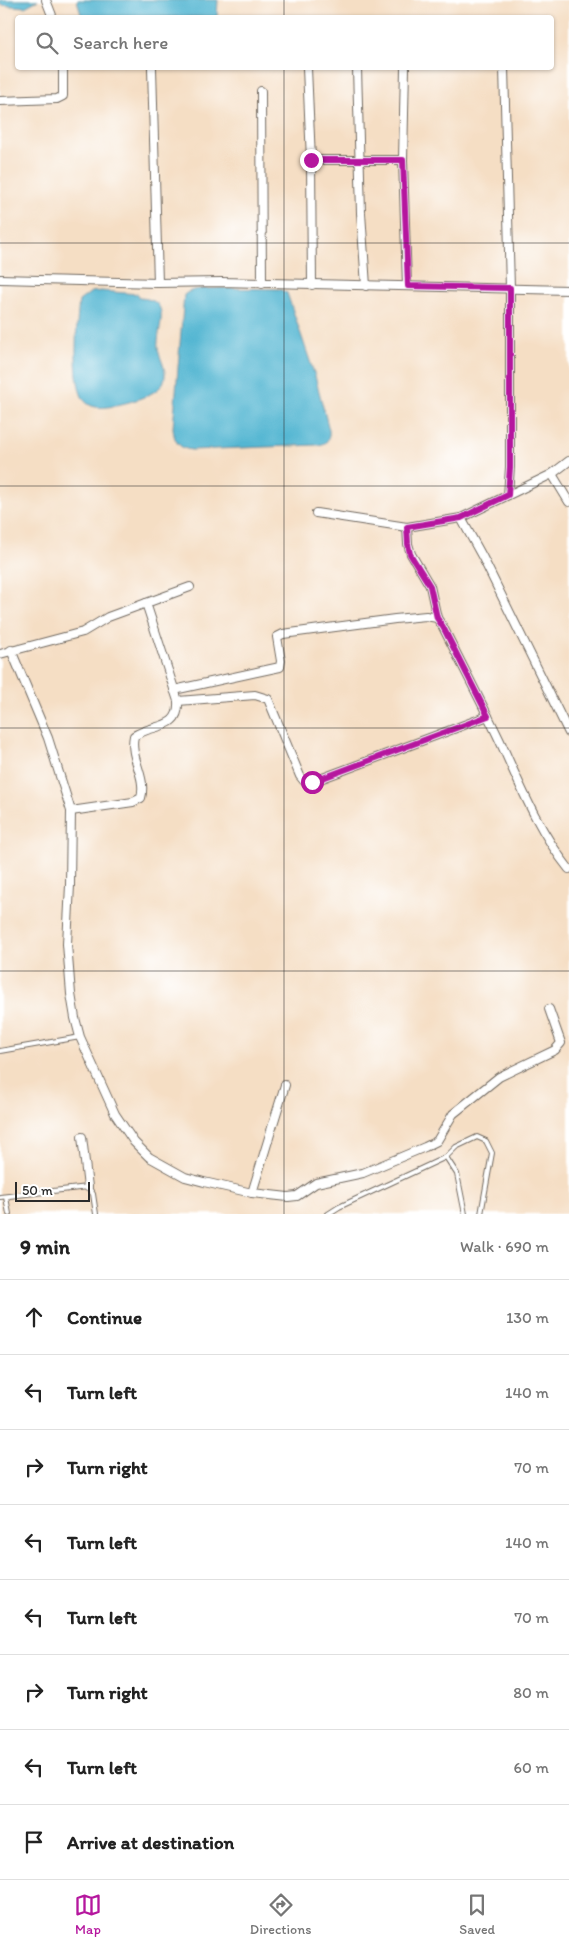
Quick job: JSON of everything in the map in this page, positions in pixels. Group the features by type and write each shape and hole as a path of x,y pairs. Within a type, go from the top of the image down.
{"street":[{"path":"46,0 52,15"},
{"path":"0,101 57,100 63,96 64,70"},
{"path":"152,70 158,283"},
{"path":"308,70 312,285"},
{"path":"357,70 361,213 366,286"},
{"path":"406,70 403,160 408,286"},
{"path":"504,70 510,288 510,467 508,495"},
{"path":"261,91 262,284"},
{"path":"311,160 403,160"},
{"path":"0,279 569,290"},
{"path":"316,513 407,527 461,518 552,474 569,461"},
{"path":"552,474 569,502"},
{"path":"461,518 483,558 569,733"},
{"path":"407,527 410,554 430,586 437,618 488,716 536,819 550,845 569,869"},
{"path":"0,654 73,636 108,617 190,587"},
{"path":"71,811 133,802 141,798 143,790 142,780 133,752 134,736 140,732 172,721 177,716 178,701 146,603"},
{"path":"174,690 280,667 281,661 277,637 283,634 426,616 437,618"},
{"path":"11,650 48,738 71,811 67,960 71,994 80,1037 115,1114 134,1142 149,1157 185,1176 252,1193 288,1197 297,1196 316,1183 363,1173 425,1147 437,1140 453,1114 499,1077 556,1050 565,1041 549,1009"},
{"path":"178,701 255,695 268,699 300,776 304,781 312,782 488,716"},
{"path":"252,1193 284,1085"},
{"path":"82,1137 88,1187"}],"lane":[{"path":"0,1051 80,1037"},
{"path":"328,1214 339,1207 446,1158 456,1147 476,1137 486,1141 492,1153 481,1214"},
{"path":"446,1158 457,1174 465,1214"},
{"path":"0,1197 88,1187 93,1194 96,1214"},
{"path":"6,1197 9,1214"}],"water":[{"path":"0,0 38,0 25,7 0,5"},
{"path":"77,0 218,0 217,15 81,15"},
{"path":"220,288 279,289 287,293 315,376 329,430 329,437 325,443 319,445 191,450 180,446 174,437 173,428 184,295 187,292 196,290"},
{"path":"91,292 138,294 139,298 150,300 157,304 161,316 158,348 165,371 164,380 159,388 137,399 109,407 88,404 82,397 77,372 79,301"}],"route":[{"path":"311,160 403,160 408,286 510,288 510,467 508,495 461,518 407,527 410,554 430,586 437,618 488,716 312,782"}]}
